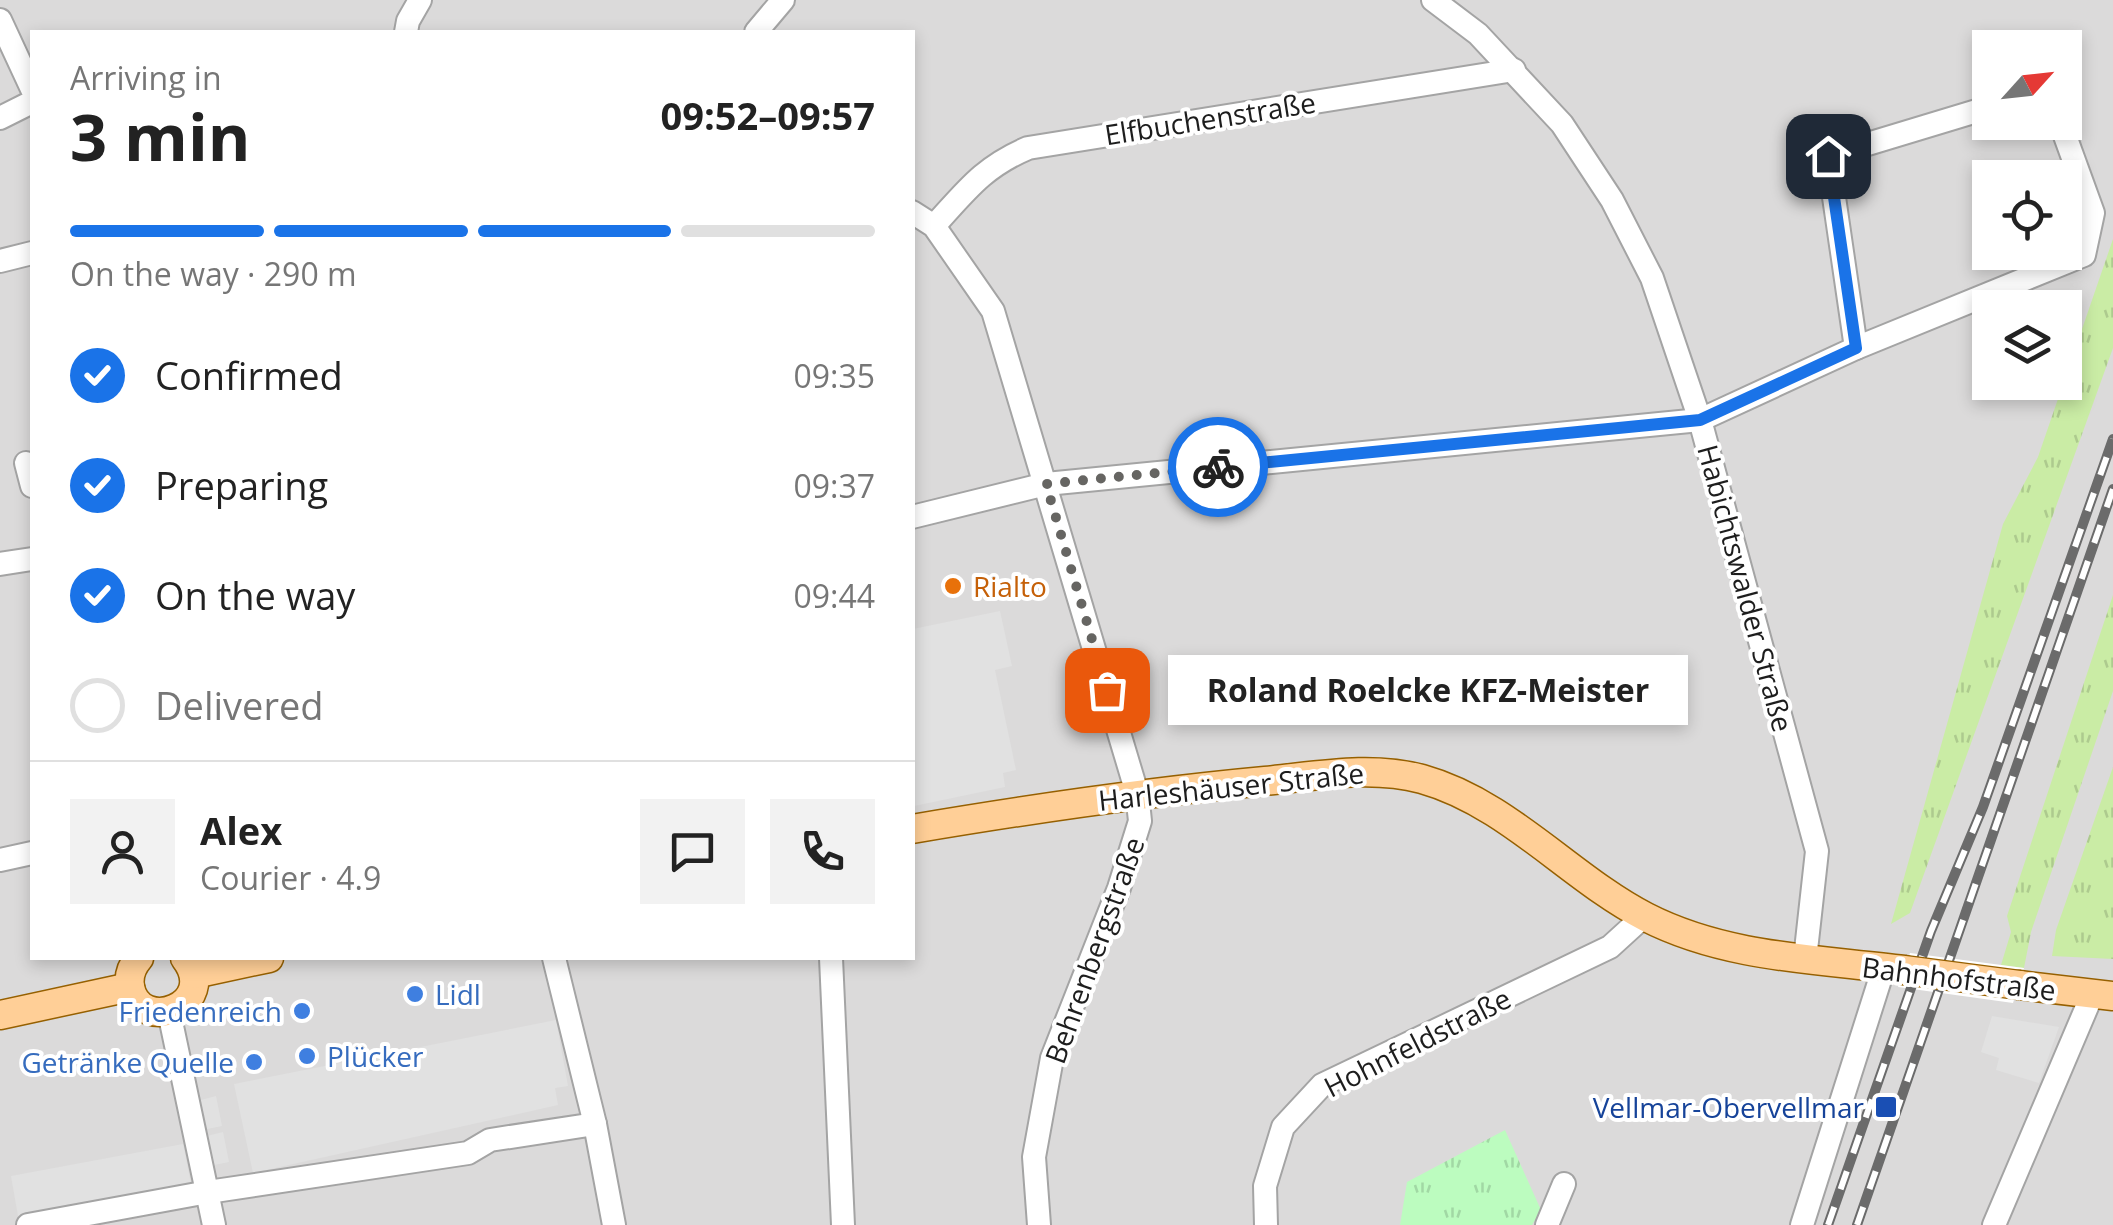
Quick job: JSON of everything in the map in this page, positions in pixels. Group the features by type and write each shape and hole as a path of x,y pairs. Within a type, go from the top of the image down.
{"main road":[{"name":"Harleshäuser Straße","path":"915,829 1138,793 1372,770 1418,778 1458,791 1644,916 1690,937 1724,947 1805,959"},
{"name":"Bahnhofstraße","path":"1805,959 2102,995"},
{"path":"0,1015 133,974 144,1007 169,1012 189,998 189,966 249,960"}],"street":[{"path":"406,30 420,0"},
{"path":"758,30 783,0"},
{"name":"Habichtswalder Straße","path":"1434,0 1478,34 1562,124 1612,200 1652,278 1700,420 1817,850 1805,959"},
{"path":"0,20 30,85"},
{"name":"Elfbuchenstraße","path":"934,226 998,160 1028,148 1514,70"},
{"path":"0,118 30,103"},
{"path":"1856,348 1828,156 1972,112"},
{"path":"915,516 1046,484 1700,420 1856,348 2084,255 2093,213 2067,140"},
{"path":"915,214 934,226 993,311 1138,793"},
{"path":"0,261 30,254"},
{"path":"0,564 30,559"},
{"name":"Behrenbergstraße","path":"1039,1225 1034,1157 1052,1058 1119,888 1140,821 1138,793"},
{"path":"0,860 30,853"},
{"name":"Hohnfeldstraße","path":"1266,1225 1264,1186 1283,1127 1322,1085 1610,947 1644,916"},
{"path":"554,960 595,1124 614,1225"},
{"path":"831,960 843,1225"},
{"path":"1802,1225 1894,969"},
{"path":"1994,1225 2102,995"},
{"path":"169,1012 214,1225"},
{"path":"28,1225 208,1192 468,1153 490,1140 595,1124"},
{"path":"1547,1225 1564,1184"}],"shaded area":[{"path":"0,0 2113,0 2113,1225 0,1225"},
{"path":"1000,611 1012,666 995,670 1016,770 1003,773 1005,787 915,806 915,629"},
{"path":"1992,1016 2059,1027 2039,1083 1996,1070 1999,1058 1981,1052"},
{"name":"Lidl","path":"556,1020 568,1086 555,1088 558,1105 253,1173 234,1084"},
{"path":"216,1096 222,1126 207,1129 201,1100"},
{"path":"223,1132 229,1162 214,1165 207,1136"},
{"path":"183,1144 191,1184 18,1216 11,1176"}],"green space":[{"path":"2113,239 2113,348 1910,913 1891,924 2003,524 2038,457 2058,400 2082,400 2082,329"},
{"path":"2113,595 2113,691 2031,932 2024,968 2001,965 2011,932 2007,916"},
{"path":"2113,767 2113,959 2052,956 2056,930"},
{"path":"1505,1130 1541,1210 1532,1225 1400,1225 1407,1182"}],"pier":[{"path":"1910,953 2024,968 2013,1003 1898,987"}],"railway":[{"path":"1828,1225 1931,931 1983,807 2113,439"},
{"path":"1857,1225 2113,489"}],"way so far":[{"path":"1107,690 1046,484 1218,467"}],"place":[{"name":"Rialto","path":"953,586"},
{"name":"Roland Roelcke KFZ-Meister","path":"1107,690"},
{"name":"Lidl","path":"415,994"},
{"name":"Friedenreich","path":"302,1011"},
{"name":"Plücker","path":"307,1056"},
{"name":"Getränke Quelle","path":"254,1062"},
{"name":"Vellmar-Obervellmar","path":"1886,1107"}],"route":[{"path":"1218,467 1700,420 1856,348 1828,156"}]}
